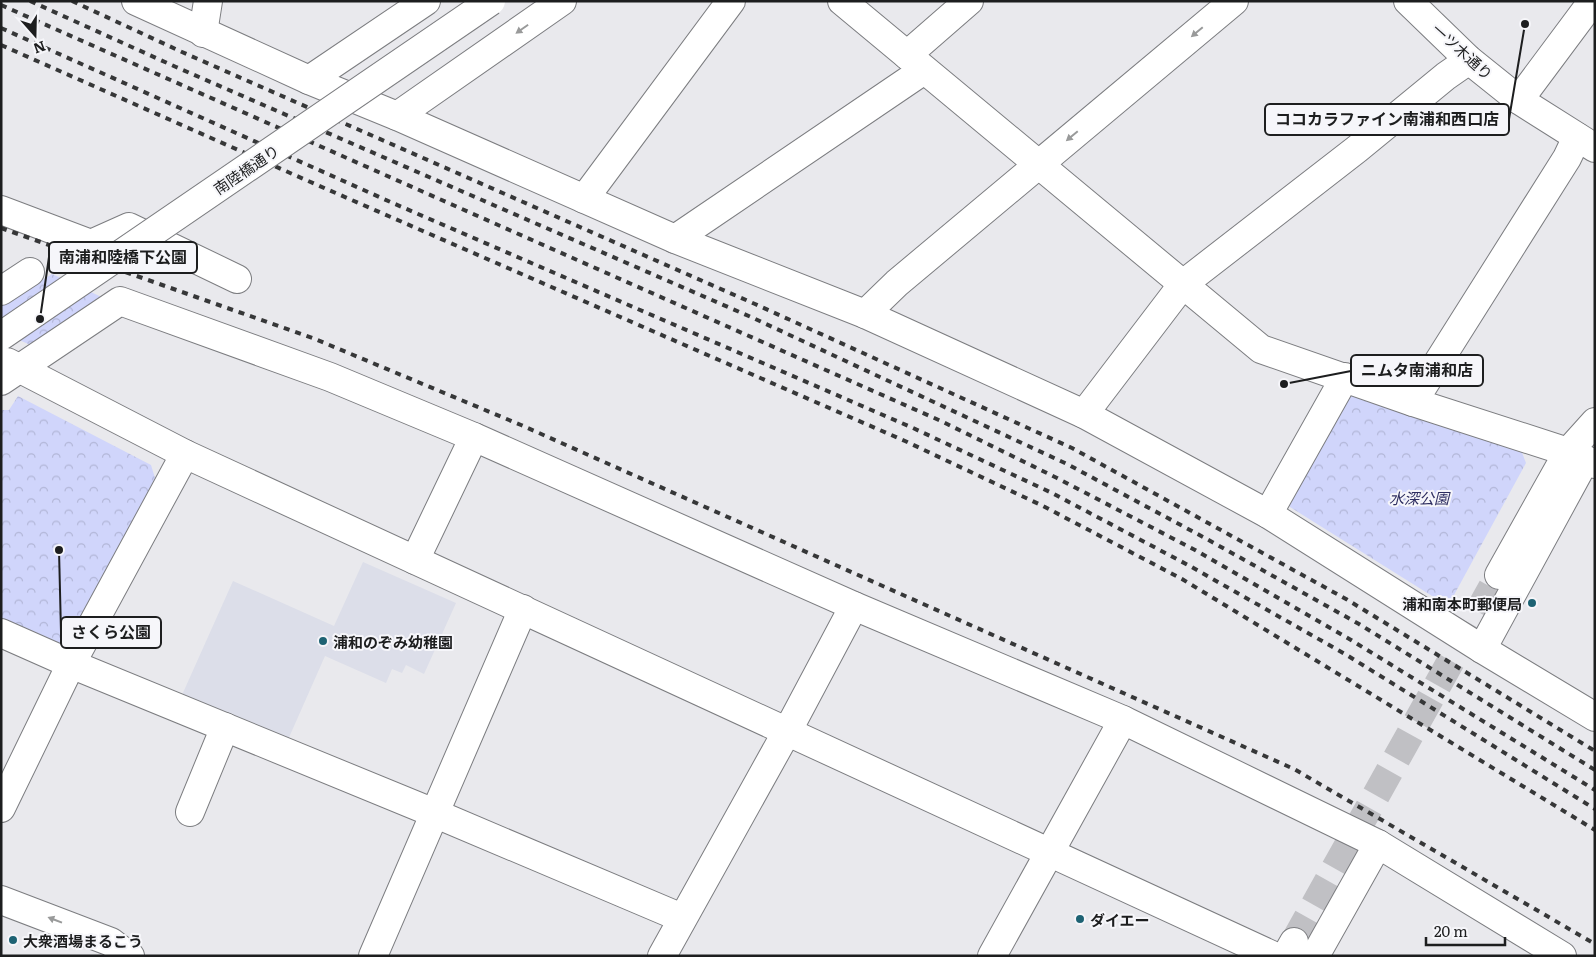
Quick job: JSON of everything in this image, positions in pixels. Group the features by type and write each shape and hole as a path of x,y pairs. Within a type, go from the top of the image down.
{"street":[{"path":"136,1 308,80 397,116 675,239 865,314 1084,414 1268,514 1482,649 1595,717"},
{"path":"203,33 208,1"},
{"path":"308,80 426,1"},
{"name":"南陸橋通り","path":"1,336 491,1"},
{"path":"397,116 562,1"},
{"path":"584,199 732,1"},
{"path":"842,1 1262,349 1583,459"},
{"path":"675,239 916,63 968,1"},
{"path":"865,314 898,283 1234,1"},
{"name":"一ツ木通り","path":"1408,1 1469,60 1520,100 1586,143"},
{"path":"1520,100 1589,6 1595,3"},
{"path":"1084,414 1183,284 1357,149 1446,76 1469,60"},
{"path":"1413,402 1562,167 1586,143"},
{"path":"1,210 91,244 129,227 237,279"},
{"path":"1,292 30,272"},
{"path":"7,370 120,301 330,377 474,437 854,606 1123,720 1378,844 1562,956"},
{"path":"7,370 786,732 1050,852 1292,952 1378,844"},
{"path":"1268,514 1345,377"},
{"path":"1482,649 1583,459 1595,422"},
{"path":"416,560 474,437"},
{"path":"1,808 71,664 185,454"},
{"path":"1499,575 1583,459"},
{"path":"662,956 854,606"},
{"path":"373,956 523,609"},
{"path":"1,633 71,664 434,813 682,918"},
{"path":"992,956 1123,720"},
{"path":"190,812 225,727"},
{"path":"1,900 111,942 130,956"}],"shaded area":[{"name":"浦和のぞみ幼稚園","path":"363,562 456,603 424,674 406,665 402,673 392,669 386,683 325,656 287,742 182,695 233,581 334,626"}],"green space":[{"path":"52,274 108,300 35,347 1,332 1,306"},
{"name":"水深公園","path":"1355,391 1521,450 1526,463 1448,606 1290,507 1286,499 1342,395"},
{"path":"18,396 151,465 155,478 66,650 1,623 1,410 9,410"}],"tunnel":[{"path":"1294,942 1499,575"}],"railway":[{"path":"30,1 176,67 751,317 1067,464 1359,624 1595,770"},
{"path":"72,1 182,52 755,304 1072,448 1346,599 1595,751"},
{"path":"1,5 941,421 1057,478 1195,550 1351,640 1595,790"},
{"path":"1,28 395,204 913,428 1052,493 1188,565 1345,654 1595,809"},
{"path":"1,45 905,441 1043,506 1182,579 1595,830"},
{"path":"1,228 315,339 521,425 1294,769 1595,944"}],"place":[{"name":"ココカラファイン南浦和西口店","path":"1525,24"},
{"name":"南浦和陸橋下公園","path":"40,319"},
{"name":"ニムタ南浦和店","path":"1284,384"},
{"name":"さくら公園","path":"59,550"},
{"name":"浦和南本町郵便局","path":"1532,603"},
{"name":"浦和のぞみ幼稚園","path":"323,641"},
{"name":"ダイエー","path":"1080,919"},
{"name":"大衆酒場まるこう","path":"13,940"}]}
